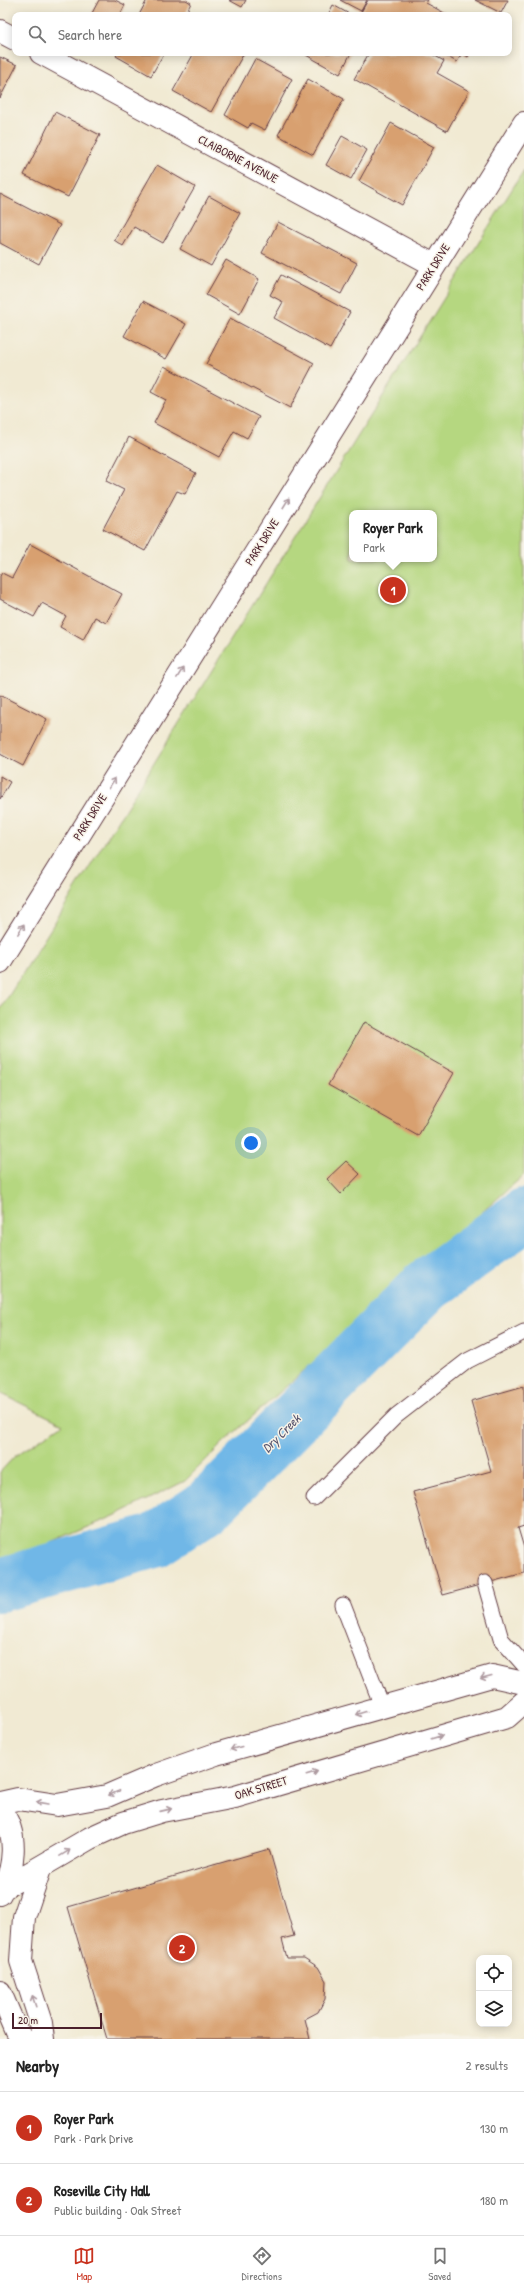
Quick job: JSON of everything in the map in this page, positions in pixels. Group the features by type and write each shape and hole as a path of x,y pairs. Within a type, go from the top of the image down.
{"street":[{"path":"0,31 12,37"},
{"name":"CLAIBORNE AVENUE","path":"47,56 434,265"},
{"name":"PARK DRIVE","path":"0,962 524,123"},
{"path":"0,1803 18,1799 57,1805 107,1796 156,1775 216,1754 382,1706 492,1676 524,1682"},
{"name":"OAK STREET","path":"2,1891 90,1838 123,1823 162,1810 235,1797 506,1717 524,1702"},
{"path":"0,1810 10,1831 13,1851 11,1870 2,1891"},
{"path":"40,1868 24,1917 21,1961 41,2023 43,2039"},
{"path":"0,1992 17,2032 24,2039"}],"lane":[{"path":"314,1498 396,1416 467,1362 524,1332"},
{"path":"485,1584 501,1639 524,1665"},
{"path":"344,1604 382,1706"}],"green space":[{"path":"524,170 524,1175 226,1440 185,1481 114,1516 0,1565 0,1472 15,1456 63,1424 0,1393 0,1010"}],"building":[{"path":"99,0 115,0 125,5 122,12 93,12"},
{"path":"147,0 186,0 191,3 186,12 141,12"},
{"path":"229,0 246,0 242,7"},
{"path":"340,0 367,0 361,11"},
{"path":"368,0 428,0 426,3 442,12 361,12"},
{"path":"475,0 508,0 502,12"},
{"path":"333,5 346,12 330,12"},
{"path":"116,56 162,56 151,76"},
{"path":"192,56 242,56 211,112 173,91"},
{"path":"308,56 349,56 340,74"},
{"path":"367,56 435,56 444,61 437,73 469,91 447,131 354,79"},
{"path":"446,56 460,56 457,62"},
{"path":"0,57 17,65 0,98"},
{"path":"255,59 292,79 265,130 251,123 248,128 225,115"},
{"path":"308,79 344,99 313,155 278,135"},
{"path":"55,112 100,135 68,197 24,175"},
{"path":"391,123 434,147 402,205 359,181"},
{"path":"342,136 367,150 351,179 326,165"},
{"path":"157,165 195,187 163,243 134,227 123,246 114,240"},
{"path":"0,194 60,225 39,264 0,243"},
{"path":"209,196 240,213 211,266 180,249"},
{"path":"278,222 357,263 341,294 262,253"},
{"path":"226,260 259,279 240,314 206,295"},
{"path":"281,275 350,312 330,349 274,318 283,302 270,295"},
{"path":"143,301 186,324 166,359 124,336"},
{"path":"230,318 314,363 290,408 206,364"},
{"path":"164,366 259,417 247,438 234,431 219,457 154,423 166,400 151,392"},
{"path":"129,437 196,473 185,494 177,491 145,551 103,529 124,490 106,481"},
{"path":"30,544 122,594 106,623 95,617 83,640 60,627 66,616 42,603 34,617 0,599 0,576 2,573 12,578"},
{"path":"0,695 47,719 23,766 0,754"},
{"path":"0,776 10,782 0,799"},
{"path":"364,1022 454,1073 418,1136 328,1085"},
{"path":"346,1161 360,1174 341,1194 327,1179"},
{"path":"524,1386 524,1526 518,1528 524,1548 524,1573 443,1595 413,1492 491,1471 471,1401"},
{"path":"269,1849 294,1936 282,1939 287,1958 304,1958 318,1967 326,1981 325,1999 318,2012 305,2019 310,2039 107,2039 68,1907"}],"waterway":[{"name":"Dry Creek","path":"0,1585 154,1541 208,1506 426,1286 524,1215"}],"place":[{"name":"Royer Park","path":"393,590"},
{"name":"Roseville City Hall","path":"182,1948"}]}
